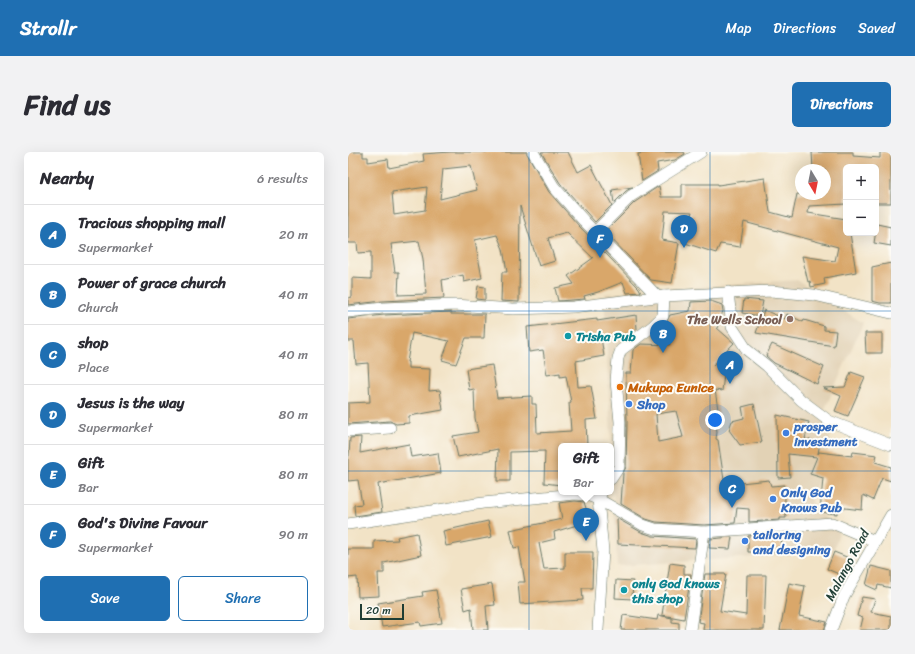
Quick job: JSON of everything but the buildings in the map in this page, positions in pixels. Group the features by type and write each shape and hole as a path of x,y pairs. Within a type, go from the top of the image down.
{"street":[{"path":"533,152 554,187 584,222 661,296 663,316 653,326 621,350 618,358 616,381 620,422 619,467 614,474"},
{"path":"595,232 631,196 701,152"},
{"path":"348,312 383,308 455,305 513,309 573,307 661,296 771,291 814,295 891,313"},
{"path":"728,292 732,327 747,350 767,366 801,400 829,421 891,445"},
{"path":"348,431 390,428"},
{"path":"348,524 482,503 565,495"},
{"path":"587,495 600,495 629,518 649,527 704,532 832,523 876,541"},
{"path":"598,630 603,551 600,495"},
{"name":"Malango Road","path":"831,630 844,596 891,515"},
{"path":"690,630 704,532"}],"shaded area":[{"path":"797,280 863,323 824,411 831,442 811,502 839,533 833,552 617,566 614,495 614,443 611,443 604,294"}],"place":[{"name":"Jesus is the way","path":"684,248"},
{"name":"God's Divine Favour","path":"600,258"},
{"name":"The Wells School","path":"790,319"},
{"name":"Trisha Pub","path":"568,336"},
{"name":"Power of grace church","path":"663,353"},
{"name":"Tracious shopping mall","path":"730,384"},
{"name":"Mukupa Eunice","path":"620,387"},
{"name":"Shop","path":"629,404"},
{"name":"prosper investment","path":"786,433"},
{"name":"Only God Knows Pub","path":"773,499"},
{"name":"shop","path":"732,508"},
{"name":"Gift","path":"586,541"},
{"name":"tailoring and designing","path":"745,541"},
{"name":"only God knows this shop","path":"624,590"}]}
